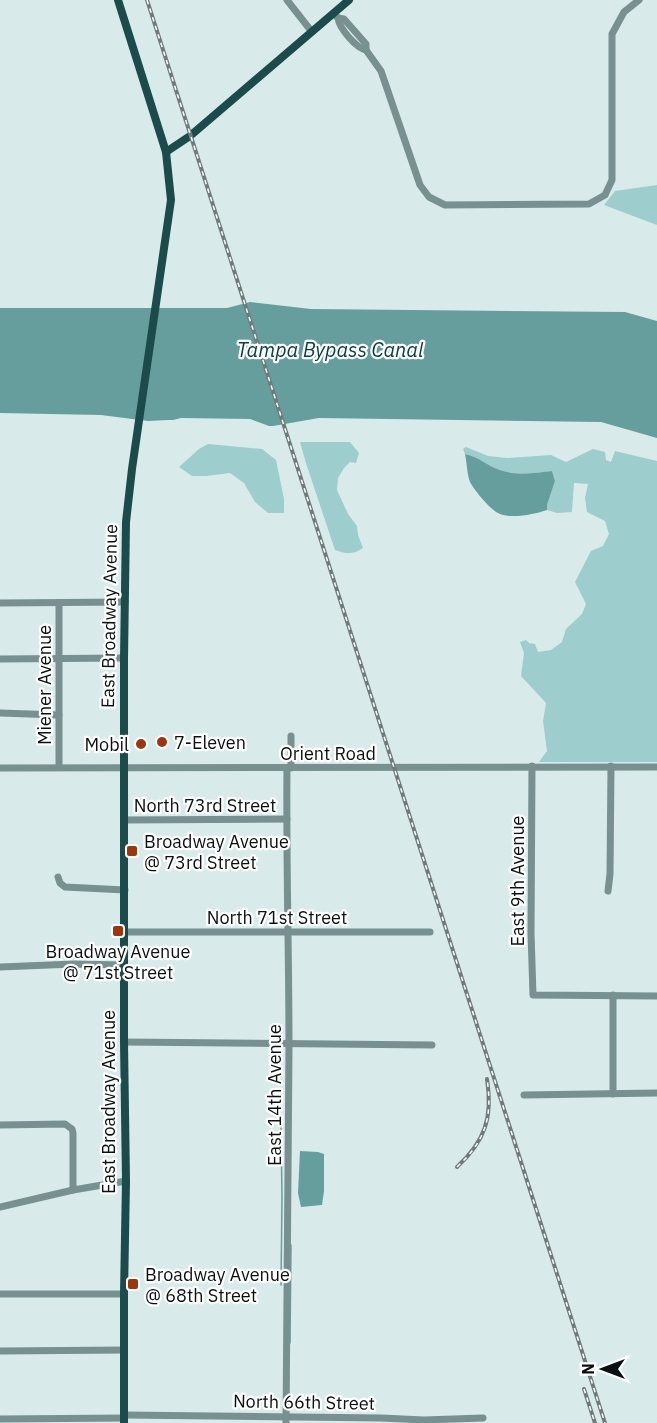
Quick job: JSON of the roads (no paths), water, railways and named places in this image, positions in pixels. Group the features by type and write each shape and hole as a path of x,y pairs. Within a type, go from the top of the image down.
{"main road":[{"name":"East Broadway Avenue","path":"118,0 166,152 171,200 126,522 124,1419"},
{"path":"166,152 190,136 312,32 336,16 350,0"}],"street":[{"path":"287,0 312,32"},
{"path":"336,16 344,19 366,44 366,50 381,70 420,185 429,197 445,205 589,204 605,195 612,180 612,34 624,12 639,0"},
{"path":"0,603 125,602"},
{"name":"Miener Avenue","path":"59,603 59,767"},
{"path":"0,659 124,658"},
{"path":"0,713 59,715"},
{"name":"East 14th Avenue","path":"286,1420 289,1044 287,819 291,736"},
{"name":"East 9th Avenue","path":"532,766 533,995 613,995"},
{"path":"608,891 611,766"},
{"name":"Orient Road","path":"0,768 657,767"},
{"name":"North 73rd Street","path":"124,820 287,819"},
{"path":"58,877 60,884 65,887 125,890"},
{"name":"North 71st Street","path":"125,932 429,932"},
{"path":"0,967 74,963 124,964"},
{"path":"613,1094 613,995 657,996"},
{"path":"124,1042 432,1045"},
{"path":"524,1095 657,1093"},
{"path":"0,1125 65,1125 72,1129 73,1190"},
{"path":"0,1208 73,1190 126,1181"},
{"path":"0,1294 124,1294"},
{"path":"0,1352 124,1350"},
{"name":"North 66th Street","path":"0,1419 483,1419"}],"water":[{"name":"Tampa Bypass Canal","path":"250,302 311,309 625,312 657,321 657,438 601,422 319,418 269,426 250,419 181,418 148,421 101,415 0,413 0,308 227,308"},
{"path":"465,454 507,472 552,471 555,481 547,510 517,516 496,512 483,500 470,482"},
{"path":"300,1151 324,1154 322,1205 301,1207 298,1193"}],"waterway":[{"path":"281,1128 281,1285"},
{"path":"290,1343 291,1245"}],"railway":[{"path":"147,0 605,1423"},
{"path":"457,1167 474,1148 485,1128 489,1106 487,1079"},
{"path":"584,1389 595,1423"}],"place":[{"name":"7-Eleven","path":"162,742"},
{"name":"Mobil","path":"141,744"},
{"name":"Broadway Avenue @ 73rd Street","path":"132,851"},
{"name":"Broadway Avenue @ 71st Street","path":"118,931"},
{"name":"Broadway Avenue @ 68th Street","path":"133,1284"}]}
